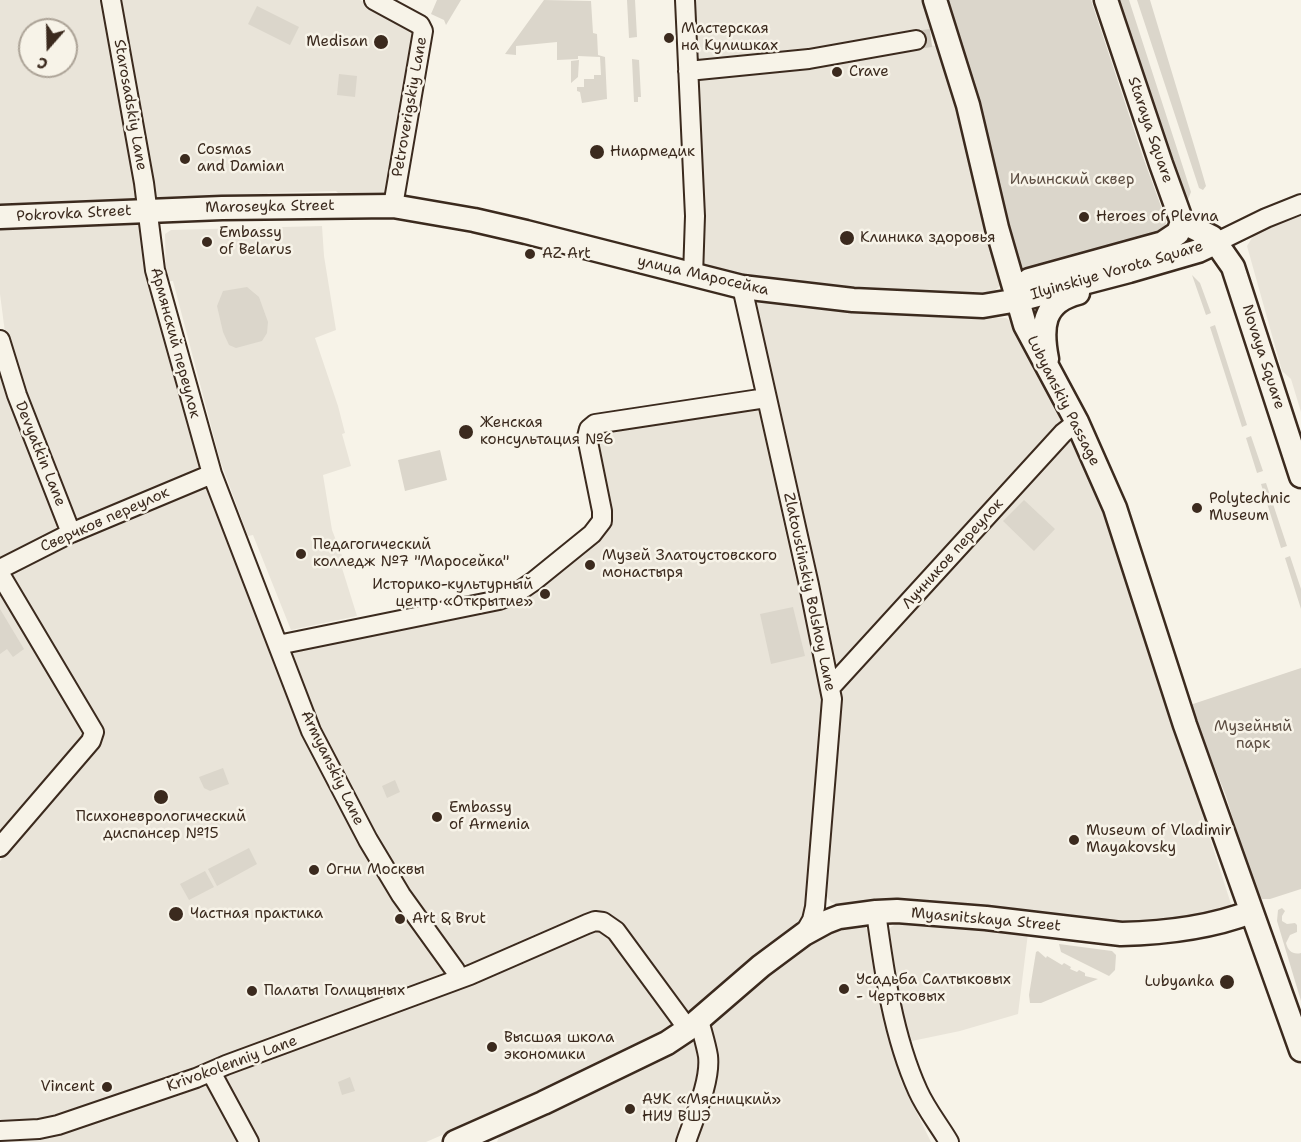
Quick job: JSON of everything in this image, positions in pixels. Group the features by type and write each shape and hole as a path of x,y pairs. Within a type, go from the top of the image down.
{"main road":[{"name":"Lubyanskiy Passage","path":"935,0 931,38 968,105 1025,326 1077,422 1122,530 1185,725 1301,1050"},
{"name":"Staraya Square","path":"1106,0 1182,222"},
{"name":"Maroseyka Street","path":"148,211 393,206"},
{"name":"улица Маросейка","path":"393,206 474,220 742,288 806,296 911,303 984,306 1018,300"},
{"name":"Pokrovka Street","path":"0,218 148,211"},
{"path":"1009,271 1018,279 1032,280 1163,243 1178,233 1182,222 1206,233 1217,242"},
{"name":"Ilyinskiye Vorota Square","path":"1018,300 1198,251 1217,242"},
{"name":"Novaya Square","path":"1217,242 1233,267 1239,282 1301,476"},
{"path":"1055,384 1044,334 1046,319 1052,307 1062,298 1099,288 1129,271"},
{"name":"Myasnitskaya Street","path":"694,1024 761,966 804,934 839,917 897,911 986,918 1121,934 1193,929 1251,912"},
{"path":"454,1142 553,1098 666,1043 694,1024"}],"street":[{"name":"Starosadskiy Lane","path":"111,0 136,132 148,211"},
{"name":"Petroverigskiy Lane","path":"374,0 417,22 423,31 393,206"},
{"path":"685,0 695,216 693,276"},
{"path":"688,71 809,59 931,38"},
{"path":"1217,242 1301,204"},
{"name":"Армянский переулок","path":"148,211 159,285 212,474"},
{"name":"Zlatoustinskiy Bolshoy Lane","path":"742,288 809,585 832,707 815,907 812,920 804,934"},
{"name":"Devyatkin Lane","path":"0,340 17,395 72,533"},
{"path":"279,645 499,600 515,594 592,534 602,521 602,511 586,437 589,429 595,424 766,398"},
{"name":"Лучников переулок","path":"830,688 1063,433 1077,422"},
{"name":"Сверчков переулок","path":"0,569 72,533 212,474"},
{"name":"Armyanskiy Lane","path":"212,474 311,731 368,840 401,895 459,979"},
{"path":"0,574 94,732 91,741 0,847"},
{"path":"876,912 896,1027 922,1100 949,1142"},
{"name":"Krivokolenniy Lane","path":"0,1131 39,1129 58,1125 211,1072 459,979 595,921 610,925 616,931 694,1024"},
{"path":"686,1142 704,1089 708,1066 708,1057 694,1024"},
{"path":"211,1072 249,1142"}],"shaded area":[{"path":"0,0 106,0 139,200 117,203 113,199 23,203 19,207 0,208"},
{"path":"118,0 360,0 414,28 387,195 340,195 336,191 268,193 264,197 158,199 154,194"},
{"path":"690,0 928,0 933,26 927,34 808,53 696,65"},
{"path":"929,45 936,46 940,50 987,214 1002,283 996,290 981,295 866,291 770,282 704,267 701,263 697,76"},
{"path":"1301,215 1301,412 1291,379 1282,371 1247,246 1255,233"},
{"path":"138,222 170,360 199,461 199,468 198,471 78,524 73,520 7,348 0,294 0,228"},
{"path":"322,226 324,256 336,330 315,338 338,406 345,433 342,434 351,466 323,475 332,530 346,566 342,568 357,616 291,630 253,535 248,536 220,460 173,281 166,281 165,234 171,230"},
{"path":"757,302 901,314 1006,318 1017,329 1062,423 843,668 833,670 754,304"},
{"path":"0,359 62,529 0,559"},
{"path":"754,408 761,414 783,504 781,512 796,579 801,582 805,600 803,605 814,654 818,657 826,700 807,908 804,916 757,960 689,1015 606,914 601,913 463,971 375,840 314,719 292,655 293,650 500,607 596,539 593,444 597,431"},
{"path":"1070,438 1105,511 1231,904 1230,909 1224,913 1135,924 857,904 838,905 831,902 824,893 833,798 830,794 832,779 835,776 841,718 838,713 837,691"},
{"path":"205,487 209,489 272,645 446,973 445,976 236,1055 54,1117 0,1123 0,861 96,746 11,575 13,571 72,540"},
{"path":"0,588 86,735 0,836"},
{"path":"899,922 1028,933 1018,1014 960,1031 907,1042 887,934 891,927"},
{"path":"864,925 868,931 901,1081 931,1142 694,1142 714,1073 718,1073 719,1066 716,1064 708,1026 796,951 842,927"},
{"path":"591,927 606,929 672,1017 667,1031 539,1093 426,1142 255,1142 223,1081 222,1073"},
{"name":"АУК «Мясницкий» НИУ ВШЭ","path":"692,1042 697,1043 702,1062 692,1100 686,1102 684,1109 688,1114 685,1120 680,1120 679,1142 497,1142 500,1134"},
{"path":"206,1083 240,1142 0,1142 0,1139"}],"green space":[{"path":"437,0 461,0 446,25 444,20 431,14"},
{"path":"544,0 591,1 593,33 597,34 598,55 605,57 607,99 582,103 580,92 577,91 577,87 584,87 584,79 594,79 594,75 601,75 600,57 578,56 578,59 557,60 557,42 516,46 516,55 505,54"},
{"path":"627,0 635,0 637,37 629,38"},
{"name":"Ильинский сквер","path":"944,0 1091,0 1166,220 1165,233 1021,273"},
{"path":"1118,0 1129,0 1191,192 1187,202"},
{"path":"1137,0 1150,0 1206,186 1203,190 1199,188"},
{"path":"257,6 299,27 290,45 248,24"},
{"path":"632,59 639,60 641,97 638,97 638,102 634,102"},
{"path":"579,60 578,77 571,83 571,61"},
{"path":"339,74 357,76 355,97 337,95"},
{"path":"1192,275 1200,283 1211,313 1206,315"},
{"path":"247,287 259,297 268,322 267,333 262,341 236,348 229,345 223,332 217,306 223,291"},
{"path":"1215,325 1247,425 1242,427 1210,327"},
{"path":"1251,436 1263,471 1257,473 1246,438"},
{"path":"440,450 447,480 405,491 398,460"},
{"path":"1266,483 1287,546 1281,548 1261,484"},
{"path":"1024,500 1055,529 1034,551 1003,521"},
{"path":"1290,556 1301,589 1301,609 1285,558"},
{"path":"793,607 805,656 771,664 760,614"},
{"path":"0,609 24,649 13,657 7,649 0,654"},
{"name":"Музейный парк","path":"1301,668 1301,889 1270,899 1262,899 1255,891 1226,796 1190,705"},
{"path":"223,768 229,784 210,791 204,788 199,777"},
{"path":"395,780 400,792 387,798 382,786"},
{"path":"249,848 257,864 217,886 208,869"},
{"path":"205,871 214,887 189,900 180,884"},
{"path":"1282,908 1285,911 1282,921 1297,925 1297,932 1290,935 1286,943 1291,952 1301,953 1301,1001 1277,921 1278,910"},
{"path":"1059,944 1112,951 1116,955 1115,970 1109,976 1061,952"},
{"path":"1038,951 1046,958 1047,956 1062,965 1064,963 1071,967 1070,969 1085,973 1085,976 1098,979 1041,1003 1030,1003 1029,995"},
{"path":"350,1077 355,1091 342,1095 338,1082"}],"tunnel":[{"path":"916,40 931,38"}],"place":[{"name":"Мастерская на Кулишках","path":"669,38"},
{"name":"Medisan","path":"381,42"},
{"name":"Crave","path":"837,72"},
{"name":"Ниармедик","path":"597,152"},
{"name":"Cosmas and Damian","path":"185,159"},
{"name":"Heroes of Plevna","path":"1084,217"},
{"name":"Клиника здоровья","path":"847,238"},
{"name":"Embassy of Belarus","path":"207,242"},
{"name":"AZ Art","path":"530,254"},
{"name":"Женская консультация №6","path":"466,432"},
{"name":"Polytechnic Museum","path":"1197,508"},
{"name":"Педагогический колледж №7 \"Маросейка\"","path":"301,554"},
{"name":"Музей Златоустовского монастыря","path":"590,565"},
{"name":"Историко-культурный центр «Открытие»","path":"545,594"},
{"name":"Психоневрологический диспансер №15","path":"161,797"},
{"name":"Embassy of Armenia","path":"437,817"},
{"name":"Museum of Vladimir Mayakovsky","path":"1074,840"},
{"name":"Огни Москвы","path":"314,870"},
{"name":"Частная практика","path":"176,914"},
{"name":"Art & Brut","path":"400,919"},
{"name":"Lubyanka","path":"1227,982"},
{"name":"Усадьба Салтыковых - Чертковых","path":"844,989"},
{"name":"Палаты Голицыных","path":"252,991"},
{"name":"Высшая школа экономики","path":"492,1047"},
{"name":"Vincent","path":"107,1087"},
{"name":"АУК «Мясницкий» НИУ ВШЭ","path":"630,1109"}]}
